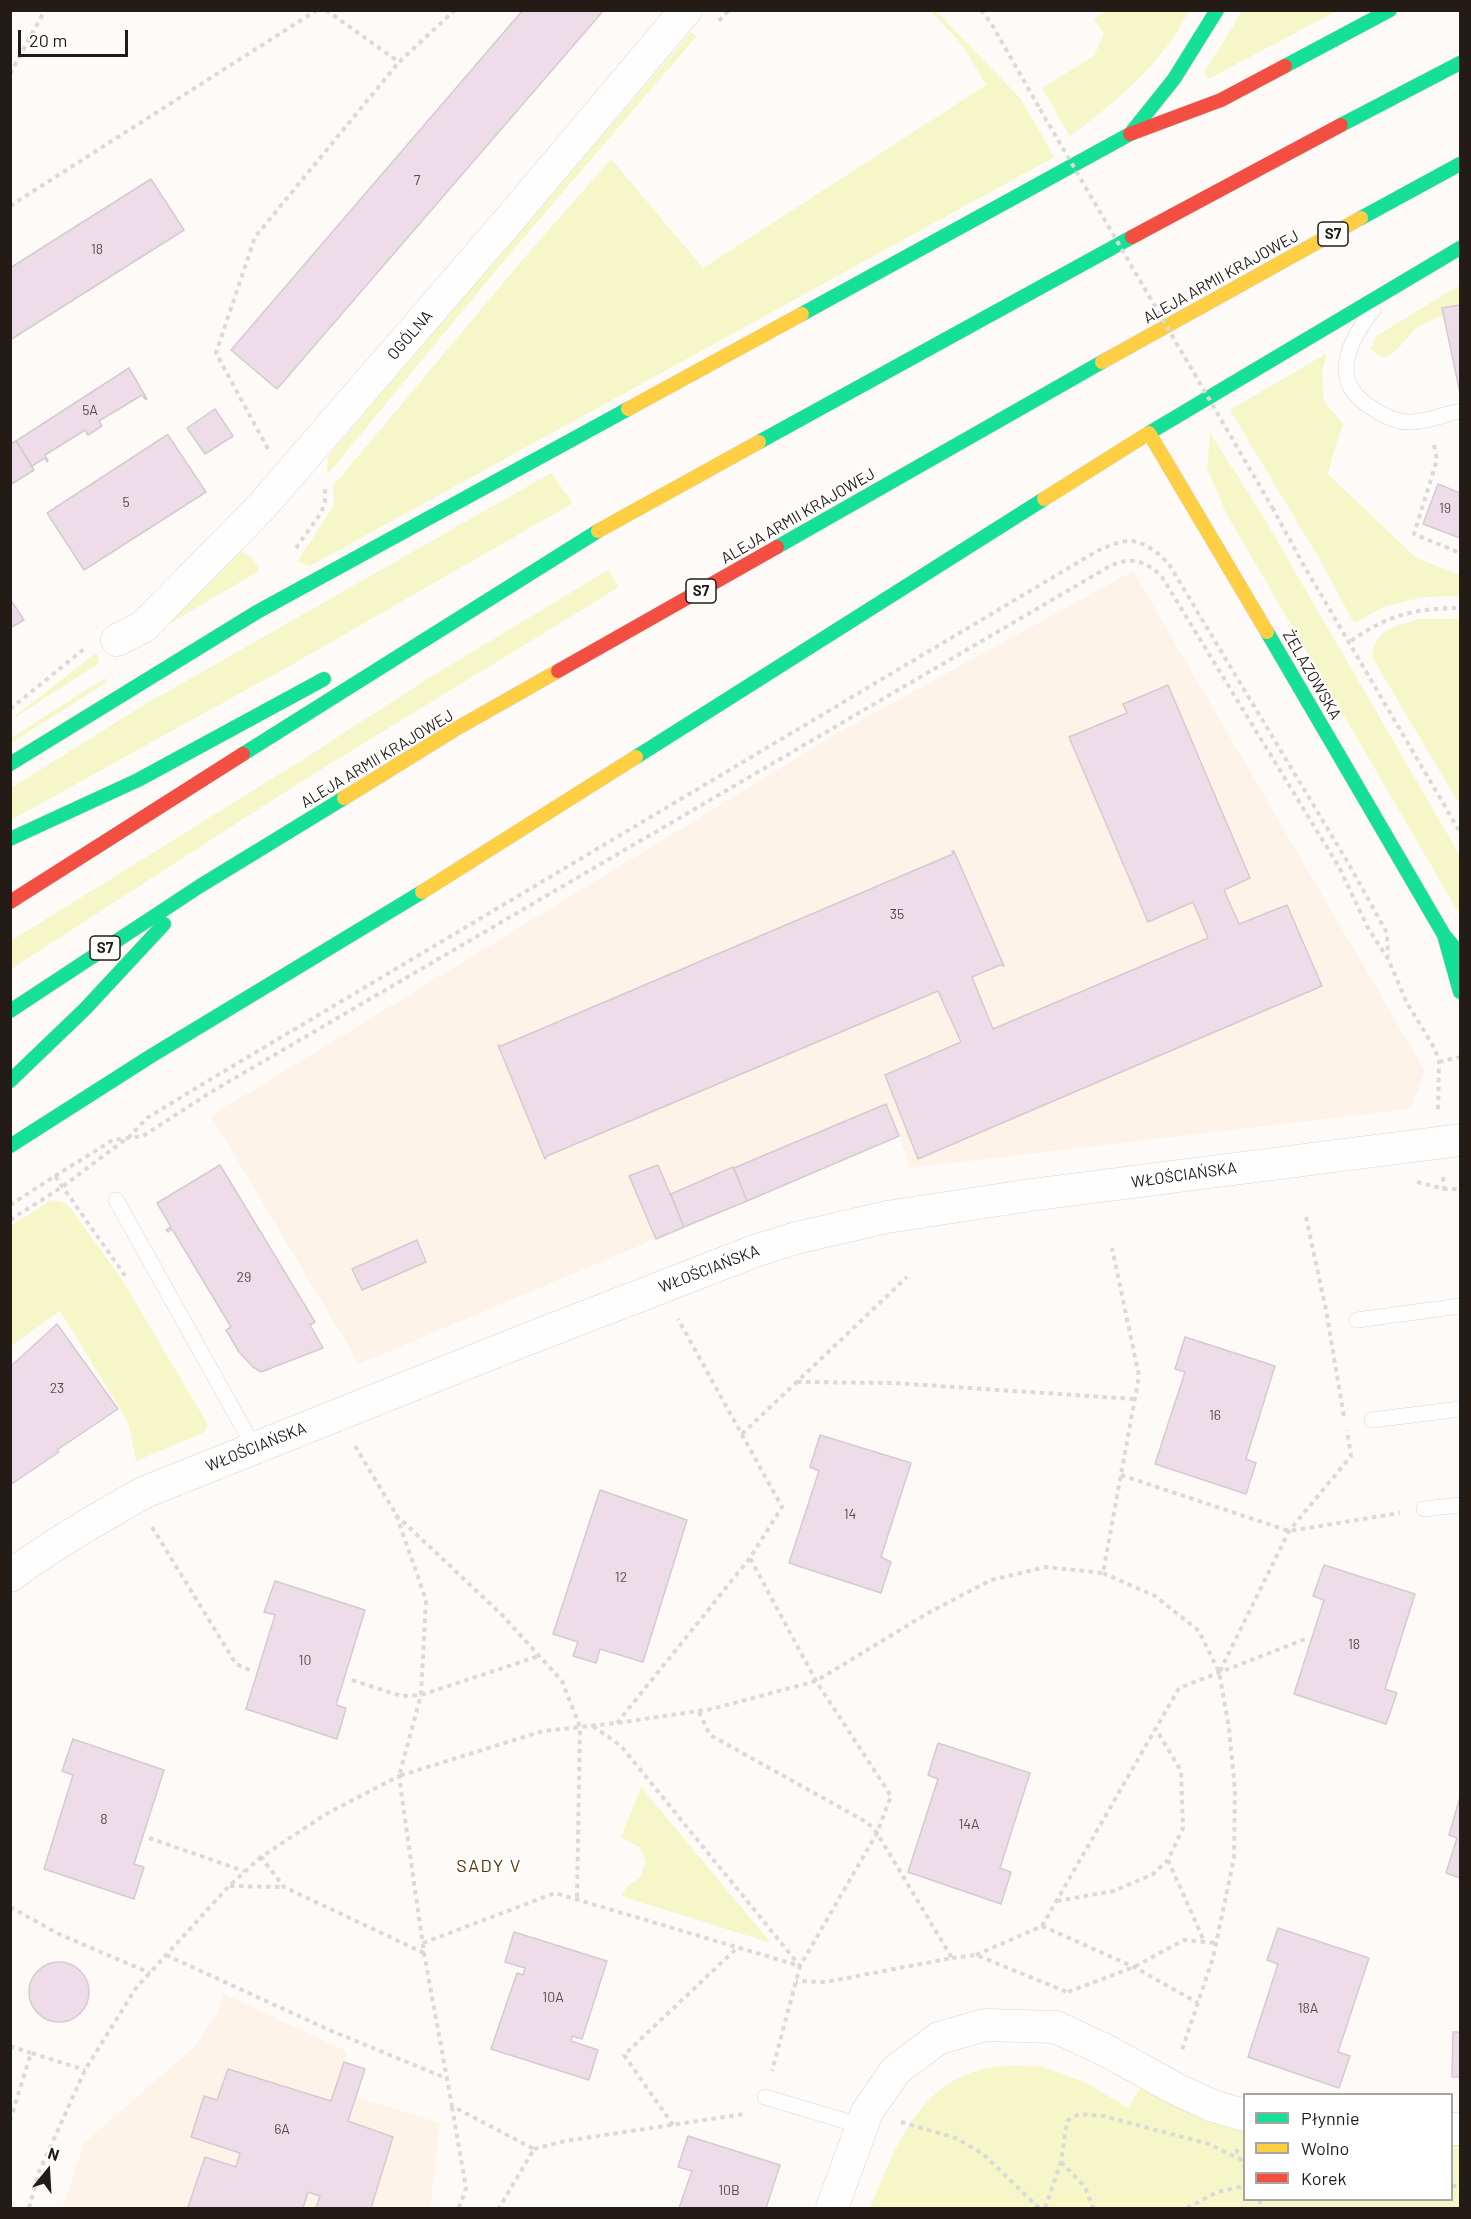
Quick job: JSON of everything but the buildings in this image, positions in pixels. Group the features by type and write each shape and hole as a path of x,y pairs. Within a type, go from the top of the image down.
{"main road":[{"path":"1130,134 1174,79 1217,10"},
{"path":"10,764 257,612 1130,134 1221,100 1390,10"},
{"path":"409,633 1227,184 1461,63"},
{"name":"ALEJA ARMII KRAJOWEJ","path":"10,1011 200,886 454,730 1206,303 1461,164"},
{"path":"10,1146 151,1056 354,936 1149,433 1461,248"},
{"name":"ŻELAZOWSKA","path":"1149,433 1220,550 1444,935 1461,954"},
{"path":"10,902 576,543"},
{"path":"10,839 138,780 336,672"},
{"path":"10,1081 85,1009 200,886"},
{"name":"ŻELAZOWSKA","path":"1444,935 1461,992"}],"street":[{"name":"OGÓLNA","path":"117,640 143,627 262,506 510,219 686,10"},
{"name":"WŁOŚCIAŃSKA","path":"10,1576 87,1524 145,1492 520,1342 755,1251 796,1238 887,1217 1031,1195 1461,1140"},
{"path":"832,2208 865,2119 896,2070 939,2038 985,2025 1056,2027 1107,2050 1176,2089 1204,2102 1243,2114"}],"lane":[{"path":"1387,291 1363,322 1346,355 1347,380 1353,393 1363,403 1394,420 1411,422 1461,411"},
{"path":"116,1200 254,1447"},
{"path":"1357,1320 1461,1306"},
{"path":"1372,1420 1461,1409"},
{"path":"1425,1509 1461,1505"},
{"path":"765,2097 865,2119"}],"path":[{"path":"10,74 45,10"},
{"path":"10,206 317,10"},
{"path":"326,10 399,62"},
{"path":"271,456 216,353 255,237 399,62 455,10"},
{"path":"981,10 991,23 1461,832"},
{"path":"1430,418 1437,460 1414,534 1461,553"},
{"path":"10,1220 62,1187 130,1137 147,1118 1097,551 1114,544 1131,541 1164,556 1370,902 1387,933 1388,959"},
{"path":"10,1205 113,1140 143,1136 232,1080 1121,561 1133,560 1145,562 1162,577 1339,867 1368,928 1388,959 1407,1003 1435,1049 1439,1062 1439,1114"},
{"path":"1350,641 1398,615 1431,608 1461,608"},
{"path":"1439,1062 1461,1056"},
{"path":"55,1176 128,1279"},
{"path":"1444,1189 1461,1189"},
{"path":"1219,1672 1289,1531 1351,1456 1326,1310 1306,1217"},
{"path":"1103,1573 1138,1376 1112,1248"},
{"path":"742,1434 907,1277"},
{"path":"617,1723 750,1558 782,1507 678,1319"},
{"path":"797,1382 894,1383 1134,1400"},
{"path":"354,1445 396,1514 426,1600 421,1695 399,1776 424,1953 466,2188 459,2208"},
{"path":"1120,1475 1289,1531 1425,1509"},
{"path":"396,1514 502,1615 562,1681 580,1727 577,1899"},
{"path":"152,1527 236,1664 254,1672"},
{"path":"452,2106 534,2149 565,2141 761,2112 800,1966 877,1833 891,1796 816,1681 750,1558"},
{"path":"29,2208 39,2172 85,2070 136,1988 229,1886 261,1857 326,1814 399,1776 543,1731 699,1712 816,1681 928,1613 991,1580 1046,1567 1103,1573 1155,1596 1199,1631 1219,1672 1229,1728 1235,1791 1234,1858 1213,1958 1179,2059"},
{"path":"976,1955 1042,1926 1179,1688 1308,1638"},
{"path":"352,1680 401,1696 421,1695 539,1656"},
{"path":"699,1712 710,1735 868,1823 877,1833 952,1958 826,1982 796,1981"},
{"path":"593,1725 621,1746 800,1966"},
{"path":"1056,1902 1114,1891 1153,1874 1168,1860 1183,1828 1181,1771 1156,1729"},
{"path":"149,1838 245,1872"},
{"path":"261,1857 284,1887"},
{"path":"1168,1860 1204,1942"},
{"path":"229,1886 284,1887 424,1953"},
{"path":"423,1943 555,1893 800,1966"},
{"path":"10,1907 61,1935 150,1973"},
{"path":"1042,1926 1134,1966 1198,2003"},
{"path":"1068,1992 1134,1966 1184,1940 1216,1943"},
{"path":"673,2125 624,2055 737,1948"},
{"path":"166,1955 327,2029 448,2079"},
{"path":"10,2046 85,2070"},
{"path":"10,2121 32,2053"},
{"path":"1045,2208 1061,2162 1067,2121 1079,2114 1103,2116 1174,2133 1209,2144 1243,2160"},
{"path":"865,2119 957,2138 983,2154 1039,2208"},
{"path":"499,2208 534,2149"},
{"path":"1061,2162 1085,2187 1093,2208"},
{"path":"1187,2208 1217,2192 1243,2186"}],"shaded area":[{"path":"1133,571 1425,1071 1410,1109 910,1168 899,1136 359,1364 211,1116 836,734"},
{"path":"224,1994 348,2052 344,2062 365,2069 356,2097 440,2123 430,2208 63,2208 84,2143 194,2047 217,2014"}],"green space":[{"path":"1107,10 1189,11 1166,48 1137,80 1070,136 1042,88 1094,56 1104,34 1094,19"},
{"path":"1241,10 1337,11 1208,79 1204,72 1233,27"},
{"path":"931,11 936,11 1021,99 1054,157 310,566 298,561 334,505 333,486 531,250 611,159 703,268 986,85 963,46"},
{"path":"691,32 696,37 502,263 327,475 328,457 333,450"},
{"path":"1460,285 1460,307 1418,327 1391,354 1378,355 1371,348 1376,336"},
{"path":"1327,353 1322,372 1324,401 1343,424 1328,474 1416,558 1460,575 1460,596 1423,597 1386,606 1354,623 1320,560 1230,410"},
{"path":"1210,433 1261,513 1460,856 1460,915 1226,513 1207,468"},
{"path":"551,473 573,503 293,664 11,820 11,788 144,705"},
{"path":"237,550 251,558 259,571 169,624 165,618"},
{"path":"608,570 619,587 302,781 11,969 11,941 307,757 429,678"},
{"path":"1420,619 1460,619 1460,805 1372,657 1377,640 1382,634 1395,626"},
{"path":"96,653 99,663 11,720 11,719"},
{"path":"105,678 107,682 11,743 11,738"},
{"path":"51,1200 65,1203 71,1209 121,1278 207,1423 203,1433 136,1461 128,1422 60,1311 11,1346 11,1226"},
{"path":"641,1787 771,1943 621,1896 628,1885 640,1878 646,1861 639,1847 621,1837"},
{"path":"1005,2066 1040,2066 1085,2082 1128,2108 1140,2088 1224,2125 1243,2128 1243,2201 1453,2201 1453,2142 1460,2142 1460,2208 870,2208 900,2140 928,2101 946,2085 968,2074"}],"traffic: fast":[{"path":"802,314 1130,134 1174,79 1217,10"},
{"path":"1285,66 1390,10"},
{"path":"1341,125 1460,63"},
{"path":"1361,218 1460,164"},
{"path":"759,442 1132,237"},
{"path":"1149,433 1460,248"},
{"path":"777,547 1102,362"},
{"path":"10,764 257,612 628,409"},
{"path":"636,757 1044,499"},
{"path":"243,754 598,531"},
{"path":"1267,632 1444,935 1460,954"},
{"path":"10,839 138,780 324,679"},
{"path":"10,1011 200,886 344,798"},
{"path":"10,1146 151,1056 422,892"},
{"path":"10,1081 85,1009 164,924"},
{"path":"1444,935 1460,992"}],"traffic: slow":[{"path":"1102,362 1361,218"},
{"path":"628,409 802,314"},
{"path":"1044,499 1149,433 1267,632"},
{"path":"598,531 759,442"},
{"path":"344,798 454,730 558,671"},
{"path":"422,892 636,757"}],"traffic: jam":[{"path":"1130,134 1221,100 1285,66"},
{"path":"1132,237 1341,125"},
{"path":"558,671 777,547"},
{"path":"10,902 243,754"}],"district":[{"name":"SADY V","path":"489,1866"}]}
